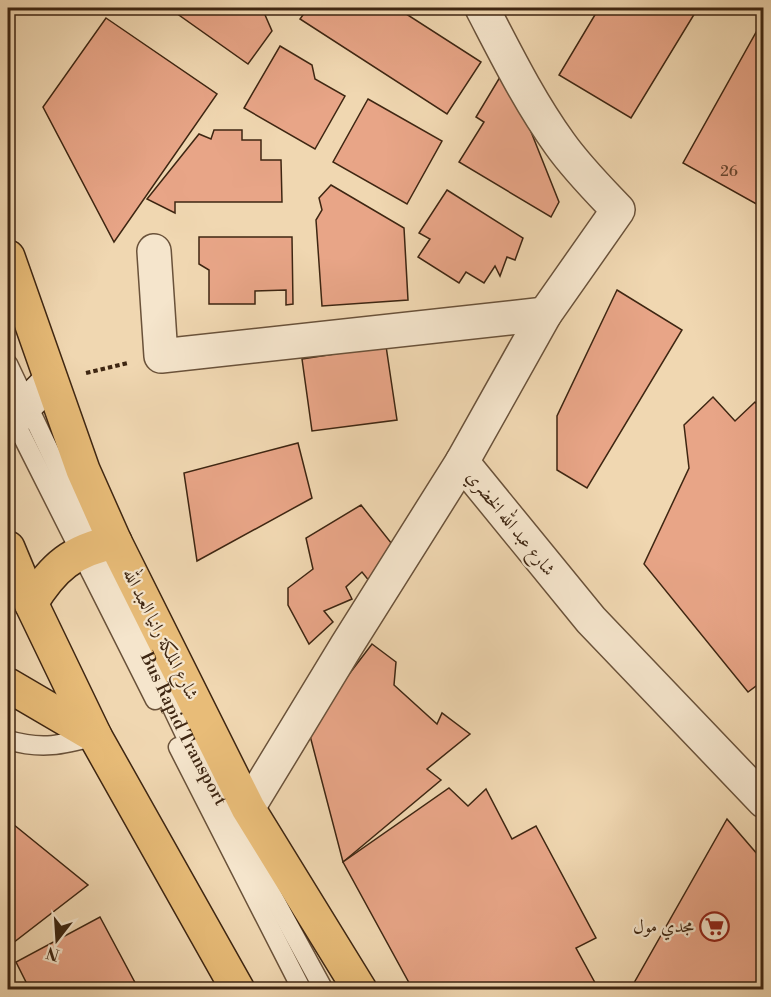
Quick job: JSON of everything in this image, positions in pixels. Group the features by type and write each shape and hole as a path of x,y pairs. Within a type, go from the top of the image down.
{"main road":[{"name":"شارع الملكة رانيا العبد الله","path":"8,256 83,470 96,546 248,808 360,990"},
{"path":"32,603 44,582 60,565 96,546"},
{"path":"8,548 95,736 238,990"},
{"path":"8,685 95,736"}],"street":[{"name":"شارع عبد الله الخضري","path":"482,8 513,70 561,145 587,178 618,210 545,314 462,462 591,620 764,801"},
{"path":"154,250 161,356 545,314"},
{"path":"14,415 50,381"},
{"path":"248,808 346,645 462,462"}],"lane":[{"name":"Bus Rapid Transport","path":"8,364 14,415 96,546 186,737 324,990"},
{"name":"Bus Rapid Transport","path":"96,546 302,990"},
{"path":"8,740 28,746 62,745 95,736"}],"path":[{"path":"50,381 161,356"}],"building":[{"path":"169,8 262,8 272,31 248,64"},
{"path":"308,8 397,8 481,62 447,114 300,19"},
{"path":"599,8 698,8 631,118 559,75"},
{"path":"106,18 217,94 114,242 43,107"},
{"path":"764,18 764,200 760,206 683,163"},
{"path":"280,46 312,65 315,79 345,96 315,149 244,108"},
{"path":"500,77 512,84 559,202 551,217 459,162 484,122 476,117"},
{"path":"368,99 442,141 407,204 333,162"},
{"path":"214,130 242,130 242,140 261,140 261,160 281,160 282,202 175,202 175,213 147,199 199,134 211,139"},
{"path":"331,185 404,228 408,300 322,306 316,220 322,210 319,198"},
{"path":"447,190 523,238 515,260 507,257 500,276 495,266 484,283 466,272 459,283 418,257 430,239 419,233"},
{"path":"199,237 292,237 293,304 286,305 286,290 255,291 255,304 209,304 209,270 199,264"},
{"path":"617,290 682,330 587,488 557,470 557,416"},
{"path":"386,346 397,420 312,431 302,359"},
{"path":"713,397 735,421 755,402 764,412 764,561 760,564 764,569 764,680 748,692 644,564 689,468 684,425"},
{"path":"298,443 312,498 197,561 184,473"},
{"path":"361,505 392,544 370,582 362,572 346,587 352,599 324,611 333,622 309,644 288,605 288,588 313,569 306,538"},
{"path":"372,644 396,662 394,685 437,724 442,713 470,734 427,769 441,780 343,862 308,728"},
{"path":"449,788 468,806 486,789 512,839 536,826 596,938 576,948 599,990 413,990 343,862"},
{"name":"مجدي مول","path":"727,819 764,862 764,990 630,990"},
{"path":"8,820 88,885 9,946 8,945"},
{"path":"100,917 139,990 30,990 16,962"}],"place":[{"name":"مجدي مول","path":"715,926"}]}
